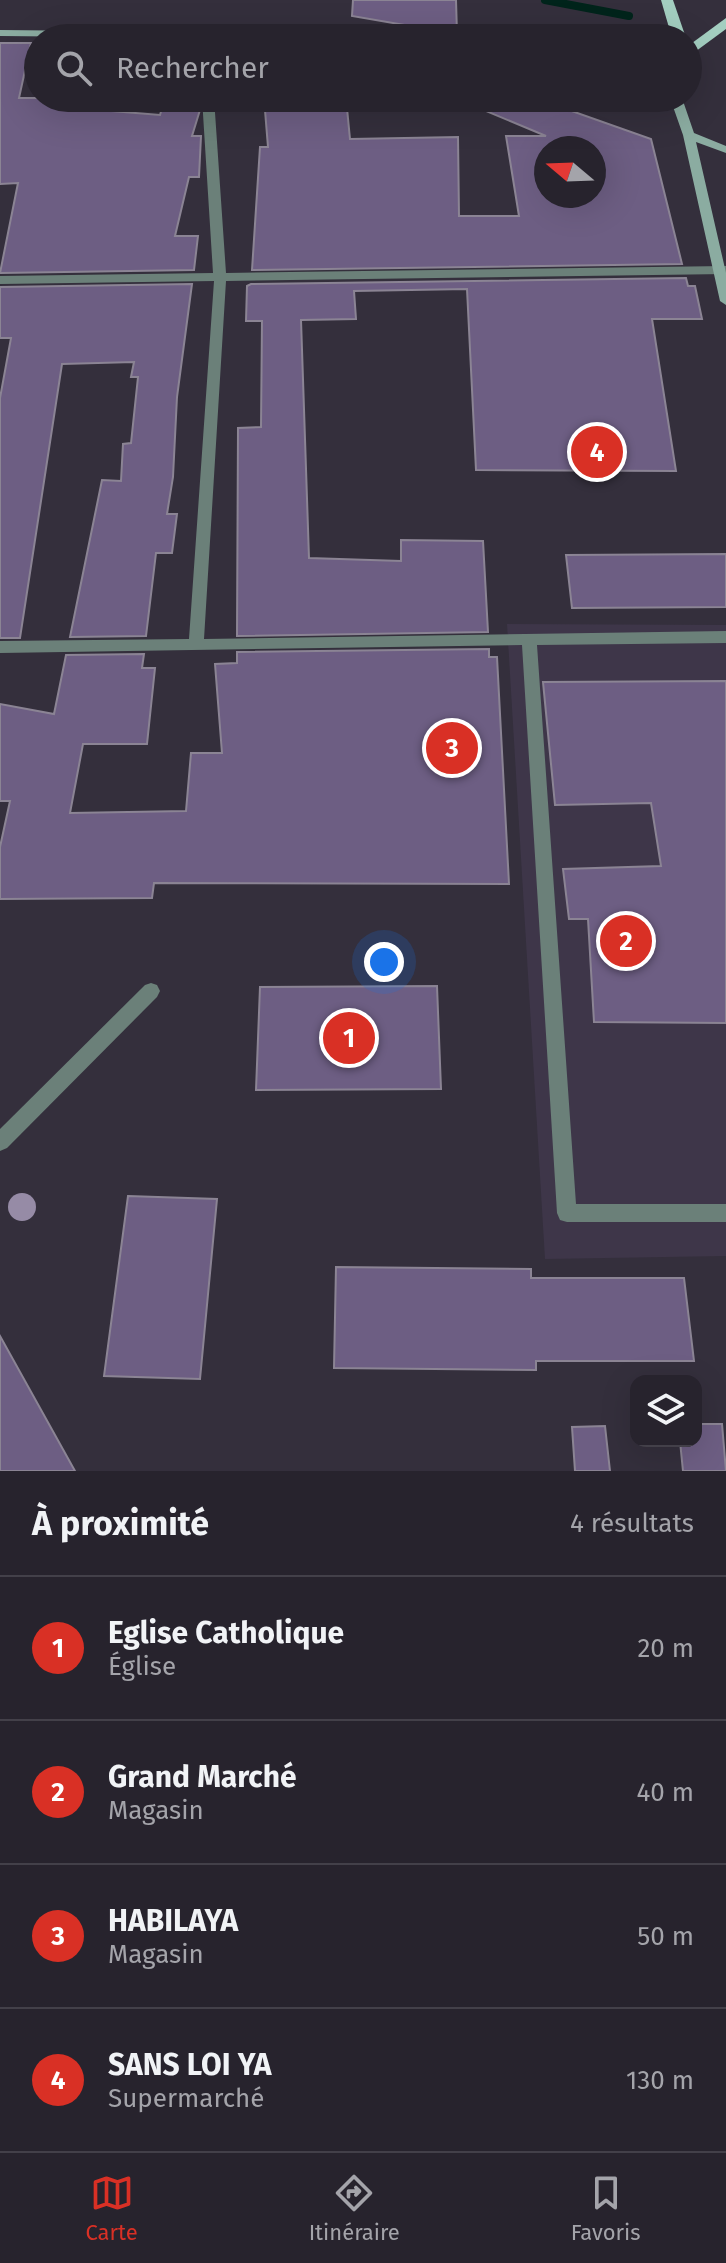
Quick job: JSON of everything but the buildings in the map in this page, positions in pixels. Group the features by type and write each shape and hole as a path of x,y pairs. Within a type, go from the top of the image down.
{"main road":[{"path":"667,0 675,24"},
{"path":"702,42 726,22"}],"street":[{"path":"0,33 24,33"},
{"path":"196,646 220,278 209,112"},
{"path":"681,112 722,270 726,301"},
{"path":"689,135 726,150"},
{"path":"0,280 722,270"},
{"path":"0,647 726,637"},
{"path":"529,640 567,1213 726,1213"},
{"path":"0,1142 151,991"}],"shaded area":[{"path":"507,624 726,625 726,1256 545,1259"}],"waterway":[{"path":"545,0 629,16"}],"place":[{"name":"SANS LOI YA","path":"597,452"},
{"name":"HABILAYA","path":"452,748"},
{"name":"Grand Marché","path":"626,941"},
{"name":"Eglise Catholique","path":"349,1038"}]}
